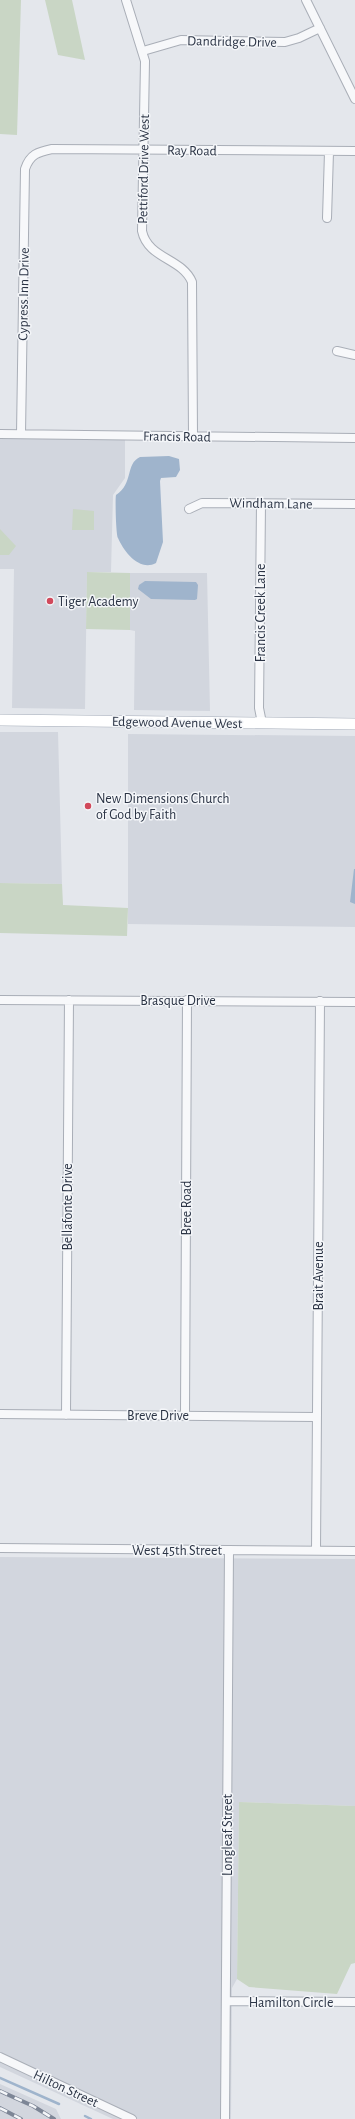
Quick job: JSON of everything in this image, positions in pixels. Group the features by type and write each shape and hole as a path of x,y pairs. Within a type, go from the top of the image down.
{"main road":[{"name":"Edgewood Avenue West","path":"0,720 355,724"}],"street":[{"name":"Pettiford Drive West","path":"126,0 145,61 143,150 144,238 153,251 183,268 192,282 193,436"},
{"path":"306,0 355,99"},
{"name":"Dandridge Drive","path":"143,51 181,40 285,42 299,38 320,28"},
{"name":"Ray Road","path":"31,156 37,152 52,148 329,152 355,151"},
{"path":"328,218 329,152"},
{"name":"Cypress Inn Drive","path":"21,434 25,169 31,156"},
{"path":"337,352 355,355"},
{"name":"Francis Road","path":"0,434 355,438"},
{"name":"Windham Lane","path":"189,509 202,503 355,504"},
{"name":"Francis Creek Lane","path":"261,504 259,708 262,723"},
{"name":"Brasque Drive","path":"0,1000 355,1002"},
{"name":"Bellafonte Drive","path":"66,1415 69,1000"},
{"name":"Bree Road","path":"185,1415 187,1000"},
{"name":"Brait Avenue","path":"316,1550 320,1001"},
{"name":"Breve Drive","path":"0,1414 316,1417"},
{"name":"West 45th Street","path":"0,1548 355,1550"},
{"name":"Longleaf Street","path":"225,2119 229,1550"},
{"name":"Hamilton Circle","path":"226,2001 355,2002"},
{"name":"Hilton Street","path":"0,2057 132,2119"}],"shaded area":[{"name":"Tiger Academy","path":"0,437 125,439 125,478 113,495 111,572 87,572 85,709 12,708 14,569 0,569"},
{"path":"130,573 207,573 210,711 134,710 135,631 130,630"},
{"path":"0,732 58,732 62,884 0,883"},
{"path":"128,734 355,736 355,927 128,924"},
{"path":"0,1557 355,1559 355,1806 239,1802 237,1979 232,1988 231,2119 113,2119 0,2067"},
{"path":"0,2084 56,2109 61,2119 0,2119"}],"green space":[{"path":"0,0 21,0 17,135 0,134"},
{"path":"45,0 72,0 85,60 58,55"},
{"path":"73,509 94,511 94,530 72,530"},
{"path":"0,529 16,546 9,555 0,555"},
{"path":"87,572 130,573 130,630 86,629"},
{"path":"0,883 62,884 63,905 128,908 127,936 0,933"},
{"path":"239,1802 355,1806 355,1963 351,1964 337,1994 249,1987 237,1979"}],"water":[{"path":"169,456 179,459 180,470 176,477 161,478 163,542 156,563 144,565 133,559 128,554 118,538 116,495 122,490 128,480 132,464 135,460 140,457"},
{"path":"145,581 196,582 198,585 197,599 151,599 138,589 139,585"},
{"path":"355,869 355,904 350,902"}],"waterway":[{"path":"0,2078 59,2104"},
{"path":"85,2116 91,2119"}],"railway":[{"path":"0,2091 33,2106 54,2119"},
{"path":"0,2108 21,2119"}],"place":[{"name":"Tiger Academy","path":"50,601"},
{"name":"New Dimensions Church of God by Faith","path":"88,806"}]}
